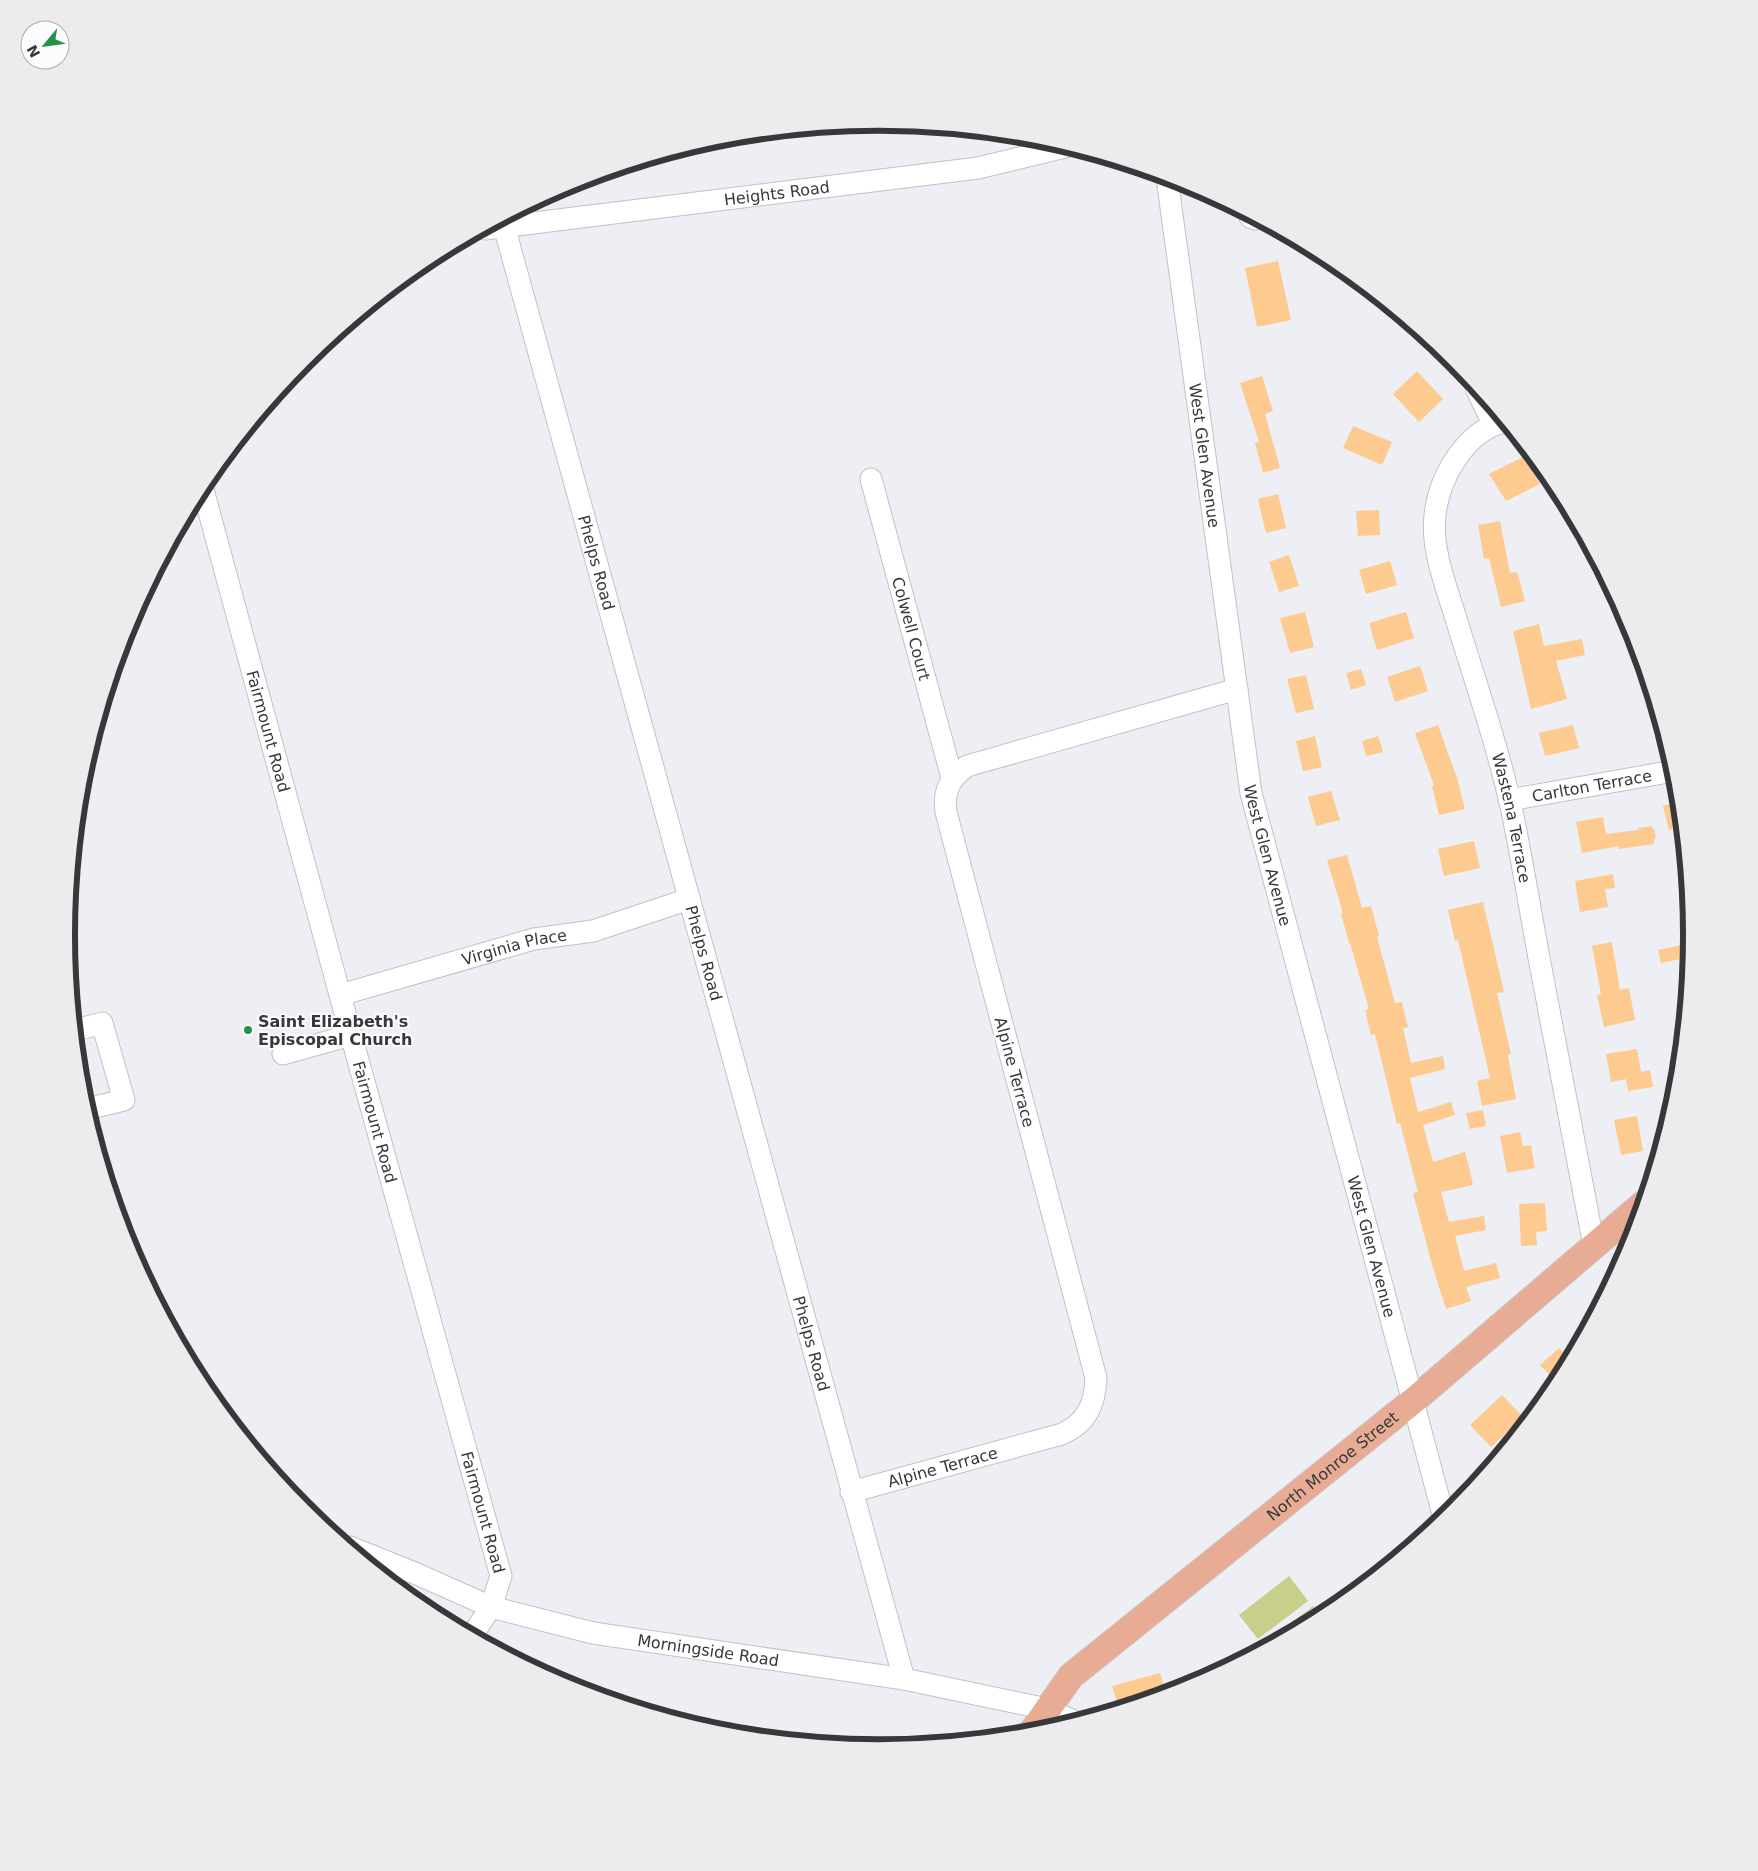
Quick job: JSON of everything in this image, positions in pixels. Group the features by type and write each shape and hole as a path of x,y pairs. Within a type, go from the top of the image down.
{"main road":[{"name":"North Monroe Street","path":"1037,1724 1071,1676 1413,1401 1633,1212"}],"street":[{"name":"Heights Road","path":"507,223 978,168 1051,150"},
{"name":"West Glen Avenue","path":"1168,186 1252,793 1442,1510"},
{"name":"Phelps Road","path":"507,223 689,899 904,1679"},
{"name":"Wastena Terrace","path":"1498,423 1478,435 1460,453 1448,472 1439,493 1435,516 1435,536 1442,569 1509,800 1594,1246"},
{"name":"Colwell Court","path":"871,479 952,778"},
{"name":"Fairmount Road","path":"205,497 340,995 501,1576 491,1607 474,1630"},
{"path":"952,778 967,766 1237,689"},
{"name":"Carlton Terrace","path":"1509,800 1666,772"},
{"name":"Alpine Terrace","path":"851,1492 1062,1434 1080,1422 1090,1410 1095,1394 1096,1378 946,812 944,802 946,789 952,778"},
{"name":"Virginia Place","path":"340,995 534,939 593,931 689,899"},
{"path":"81,1029 102,1023 124,1100 94,1107"},
{"path":"283,1054 351,1035"},
{"name":"Morningside Road","path":"365,1553 491,1607 593,1633 904,1679 1047,1709 1065,1717"}],"green space":[{"path":"1289,1576 1308,1601 1258,1639 1239,1615"},
{"path":"1313,1606 1316,1610 1274,1636"}],"building":[{"path":"1278,261 1291,320 1257,327 1245,268"},
{"path":"1417,371 1443,399 1419,422 1393,394"},
{"path":"1262,376 1273,411 1265,414 1280,468 1263,473 1255,443 1259,442 1240,383"},
{"path":"1353,426 1392,442 1382,465 1343,448"},
{"path":"1524,456 1540,484 1506,501 1489,474"},
{"path":"1278,494 1286,528 1266,533 1258,499"},
{"path":"1379,510 1380,535 1358,536 1356,511"},
{"path":"1500,521 1510,573 1517,572 1525,601 1501,607 1489,558 1484,559 1478,525"},
{"path":"1289,555 1299,586 1279,592 1269,562"},
{"path":"1390,561 1397,585 1366,594 1359,570"},
{"path":"1305,612 1314,647 1290,653 1280,618"},
{"path":"1406,612 1414,638 1377,650 1369,623"},
{"path":"1539,624 1544,646 1582,639 1585,655 1556,661 1567,699 1531,709 1513,631"},
{"path":"1420,666 1428,691 1395,702 1387,677"},
{"path":"1361,669 1366,685 1351,690 1346,673"},
{"path":"1306,675 1314,709 1296,713 1287,679"},
{"path":"1438,725 1457,778 1465,809 1439,815 1432,786 1434,785 1415,733"},
{"path":"1573,725 1579,748 1545,756 1539,733"},
{"path":"1315,736 1322,767 1303,771 1296,741"},
{"path":"1378,736 1383,752 1366,756 1362,741"},
{"path":"1331,791 1340,820 1316,826 1308,797"},
{"path":"1672,804 1676,828 1669,830 1663,806"},
{"path":"1603,817 1606,834 1639,830 1638,828 1652,826 1656,839 1654,839 1654,844 1619,849 1619,846 1582,853 1576,822"},
{"path":"1474,841 1480,868 1444,876 1438,849"},
{"path":"1347,855 1362,908 1371,906 1379,936 1377,937 1395,1003 1402,1002 1408,1027 1403,1028 1411,1063 1443,1056 1445,1069 1410,1078 1418,1112 1451,1102 1455,1115 1423,1125 1433,1162 1465,1152 1473,1185 1441,1192 1449,1222 1484,1216 1486,1230 1455,1236 1464,1271 1496,1263 1500,1278 1466,1287 1471,1301 1446,1309 1413,1193 1418,1192 1400,1123 1397,1124 1375,1034 1371,1035 1365,1010 1369,1009 1327,860"},
{"path":"1613,874 1615,888 1605,889 1608,907 1580,912 1575,881"},
{"path":"1483,902 1504,992 1497,993 1511,1054 1508,1055 1516,1099 1482,1106 1477,1081 1490,1078 1458,940 1455,941 1448,910"},
{"path":"1612,942 1620,990 1629,988 1635,1020 1604,1027 1597,995 1601,994 1592,946"},
{"path":"1683,945 1682,959 1661,963 1658,950"},
{"path":"1637,1049 1641,1072 1650,1070 1653,1087 1628,1091 1626,1079 1611,1082 1606,1054"},
{"path":"1483,1110 1486,1126 1470,1129 1466,1113"},
{"path":"1637,1116 1643,1151 1621,1155 1614,1120"},
{"path":"1520,1132 1523,1146 1531,1145 1535,1168 1507,1173 1500,1136"},
{"path":"1545,1203 1547,1231 1536,1232 1537,1245 1521,1246 1519,1204"},
{"path":"1559,1348 1565,1355 1551,1377 1540,1365"},
{"path":"1502,1395 1523,1417 1491,1447 1470,1425"},
{"path":"1160,1673 1164,1687 1117,1703 1112,1686"}],"place":[{"name":"Saint Elizabeth's Episcopal Church","path":"248,1030"}]}
